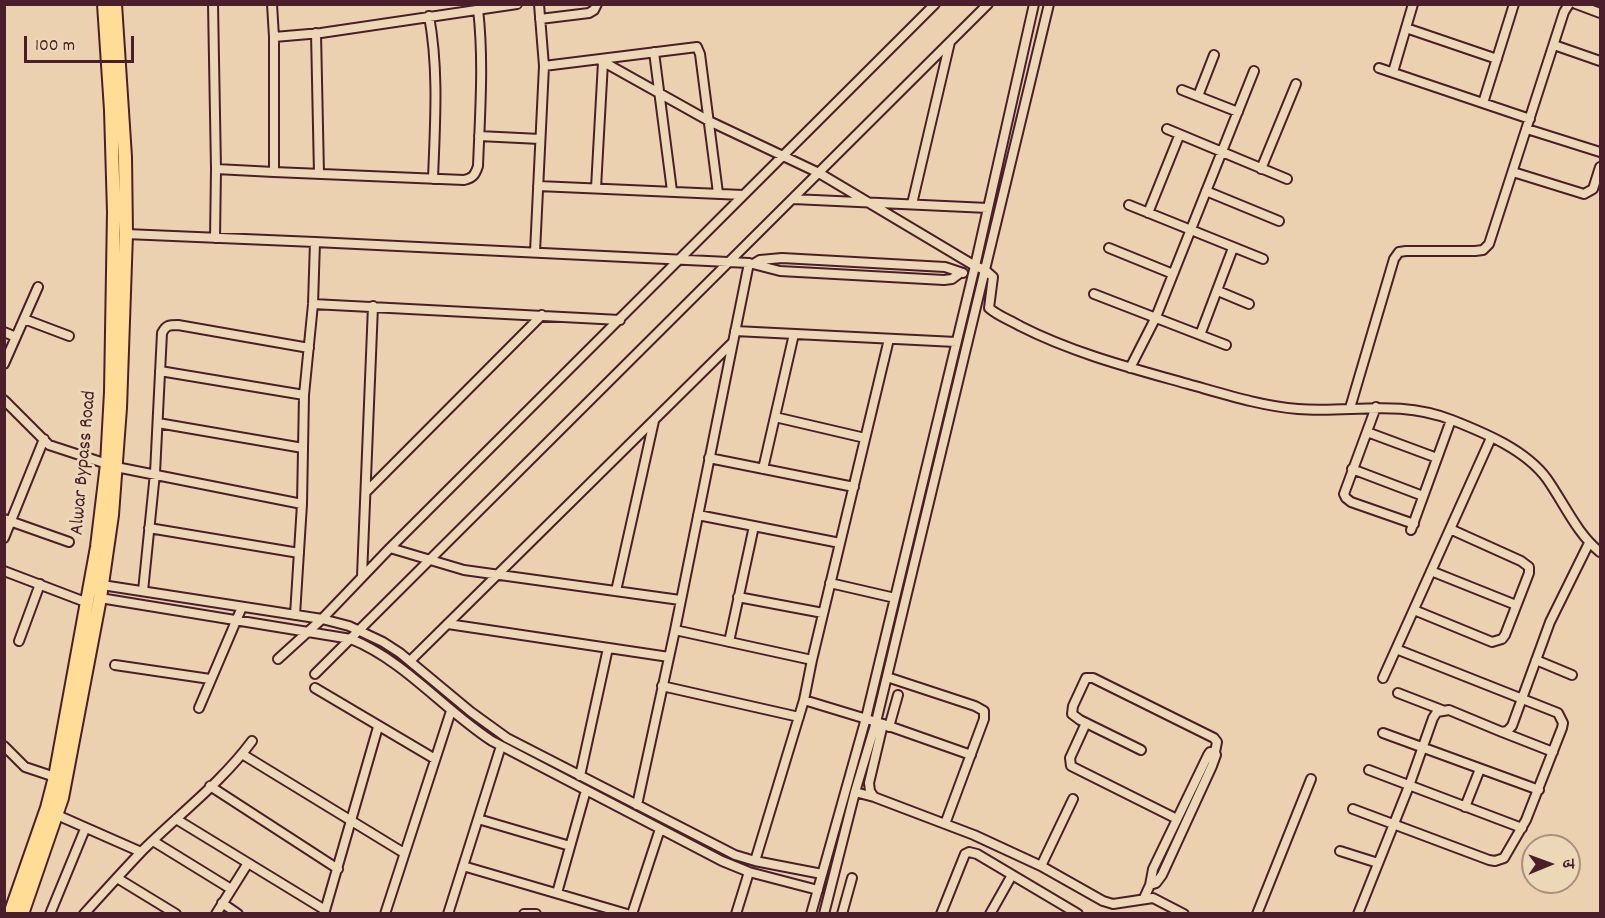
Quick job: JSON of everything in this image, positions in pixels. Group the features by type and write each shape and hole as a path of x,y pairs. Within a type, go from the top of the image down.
{"main road":[{"name":"Alwar Bypass Road","path":"22,914 57,815 66,780 110,536 114,212 111,110 104,4"},
{"name":"Alwar Bypass Road","path":"10,914 47,808 55,777 88,603 111,465 121,384 126,234 125,157 115,4"}],"street":[{"path":"213,4 215,238"},
{"path":"272,4 274,172"},
{"path":"274,37 517,4"},
{"path":"535,252 544,66 539,4"},
{"path":"540,19 589,13 597,4"},
{"path":"278,659 322,619 390,548 935,4"},
{"path":"315,674 988,4"},
{"path":"811,914 866,718 974,270 1034,4"},
{"path":"874,797 869,783 883,724 887,677 1049,4"},
{"path":"1393,72 1413,4"},
{"path":"1483,103 1514,4"},
{"path":"1350,408 1398,252 1483,250 1489,244 1564,12 1569,4"},
{"path":"1576,4 1600,13"},
{"path":"216,169 471,178 478,166 482,55 478,9"},
{"path":"429,16 436,65 433,178"},
{"path":"1406,28 1497,59"},
{"path":"316,33 319,174"},
{"path":"912,204 950,42"},
{"path":"1554,45 1600,61"},
{"path":"544,66 602,61 697,47 700,54 718,193"},
{"path":"654,52 672,191"},
{"path":"1198,96 1214,55"},
{"path":"602,61 709,121 819,172 871,202 974,270"},
{"path":"596,188 602,61"},
{"path":"1379,68 1530,119"},
{"path":"1130,368 1156,317 1254,71"},
{"path":"1261,168 1296,84"},
{"path":"1182,90 1238,112"},
{"path":"1167,129 1179,136 1287,179"},
{"path":"1527,129 1600,152"},
{"path":"479,136 540,139"},
{"path":"1148,213 1179,136"},
{"path":"1513,172 1584,194 1593,189 1600,167"},
{"path":"538,186 743,195"},
{"path":"1206,191 1279,221"},
{"path":"793,199 988,208"},
{"path":"1129,205 1263,259"},
{"path":"126,234 681,259 752,263 780,271 944,280 952,279 960,273 985,270 993,277 989,308"},
{"path":"295,615 302,504 304,395 313,303 315,242"},
{"path":"1109,248 1173,274"},
{"path":"1200,335 1233,248"},
{"path":"752,263 782,258 945,267 960,273"},
{"path":"637,805 735,331 752,263"},
{"path":"4,364 38,287"},
{"path":"1218,291 1248,304"},
{"path":"1095,294 1226,345"},
{"path":"313,303 620,320"},
{"path":"976,305 989,308 1056,343 1130,368 1273,406 1305,409 1376,407 1411,410 1451,420 1491,438 1532,462 1545,477 1589,543 1600,552"},
{"path":"363,576 373,306"},
{"path":"366,492 542,315"},
{"path":"24,319 69,336"},
{"path":"143,591 155,473 162,333 165,327 170,325 309,348"},
{"path":"735,331 956,342"},
{"path":"4,332 16,337"},
{"path":"763,469 794,334"},
{"path":"755,861 804,700 889,339"},
{"path":"410,661 733,342"},
{"path":"160,371 304,395"},
{"path":"4,400 49,445 56,448 111,465 302,504"},
{"path":"1376,407 1346,487 1346,498 1412,527 1451,420"},
{"path":"775,417 865,438"},
{"path":"616,591 654,421"},
{"path":"158,423 303,448"},
{"path":"1367,432 1437,458"},
{"path":"4,538 8,520 44,438"},
{"path":"1383,678 1491,438"},
{"path":"709,458 854,487"},
{"path":"1352,469 1423,496"},
{"path":"698,515 840,543"},
{"path":"8,520 69,542"},
{"path":"729,642 754,526"},
{"path":"149,528 299,553"},
{"path":"1414,610 1492,642 1502,639 1529,573 1529,567 1450,529"},
{"path":"1502,732 1508,731 1512,726 1556,609 1589,543"},
{"path":"390,548 464,570 680,600"},
{"path":"1431,571 1516,605"},
{"path":"5,572 88,603"},
{"path":"830,583 895,598"},
{"path":"19,641 40,584"},
{"path":"102,585 322,619 359,630 383,642 410,661 507,738 719,847 755,861 822,874"},
{"path":"738,597 823,613"},
{"path":"100,598 351,639 387,657 469,726 501,746 722,861 749,872 818,890"},
{"path":"199,708 242,607"},
{"path":"448,624 669,657"},
{"path":"675,630 812,660"},
{"path":"580,776 608,648"},
{"path":"1353,809 1495,861 1504,858 1522,828 1539,790 1563,723 1558,713 1396,650"},
{"path":"1536,660 1572,675"},
{"path":"115,665 210,679"},
{"path":"887,677 984,711 984,719 945,824"},
{"path":"1141,750 1074,717 1071,710 1084,681 1089,677 1214,738 1217,742 1212,766 1162,875 1156,883 1150,885"},
{"path":"662,686 799,717"},
{"path":"315,688 435,759"},
{"path":"1398,693 1442,710 1449,710 1553,752"},
{"path":"824,914 855,792 898,694"},
{"path":"804,700 866,718 971,755"},
{"path":"1358,914 1424,748 1432,718 1442,710"},
{"path":"385,914 451,711"},
{"path":"1086,723 1070,758 1071,766 1177,819"},
{"path":"176,819 325,912 378,727"},
{"path":"1383,733 1539,790"},
{"path":"84,914 141,852 242,754 252,741"},
{"path":"448,914 501,746"},
{"path":"4,747 25,767 55,777"},
{"path":"1144,898 1150,885 1153,868 1208,755 1210,752 1215,752"},
{"path":"242,754 404,853"},
{"path":"1466,807 1480,769"},
{"path":"1369,771 1522,828"},
{"path":"1257,914 1311,779"},
{"path":"210,786 338,869"},
{"path":"557,893 586,790"},
{"path":"855,792 974,835 1041,866 1103,901 1113,904 1144,898 1160,901 1184,914"},
{"path":"1041,866 1073,800"},
{"path":"57,815 141,852"},
{"path":"478,819 570,846"},
{"path":"50,914 86,829"},
{"path":"632,914 660,829"},
{"path":"153,841 231,889"},
{"path":"1340,851 1378,863"},
{"path":"941,914 965,854 969,852 977,854 1078,914"},
{"path":"216,914 248,863"},
{"path":"463,866 627,914"},
{"path":"736,914 749,872"},
{"path":"990,914 1012,875"},
{"path":"117,878 176,914"},
{"path":"842,914 852,878"},
{"path":"222,903 238,914"},
{"path":"524,914 536,914"}]}
